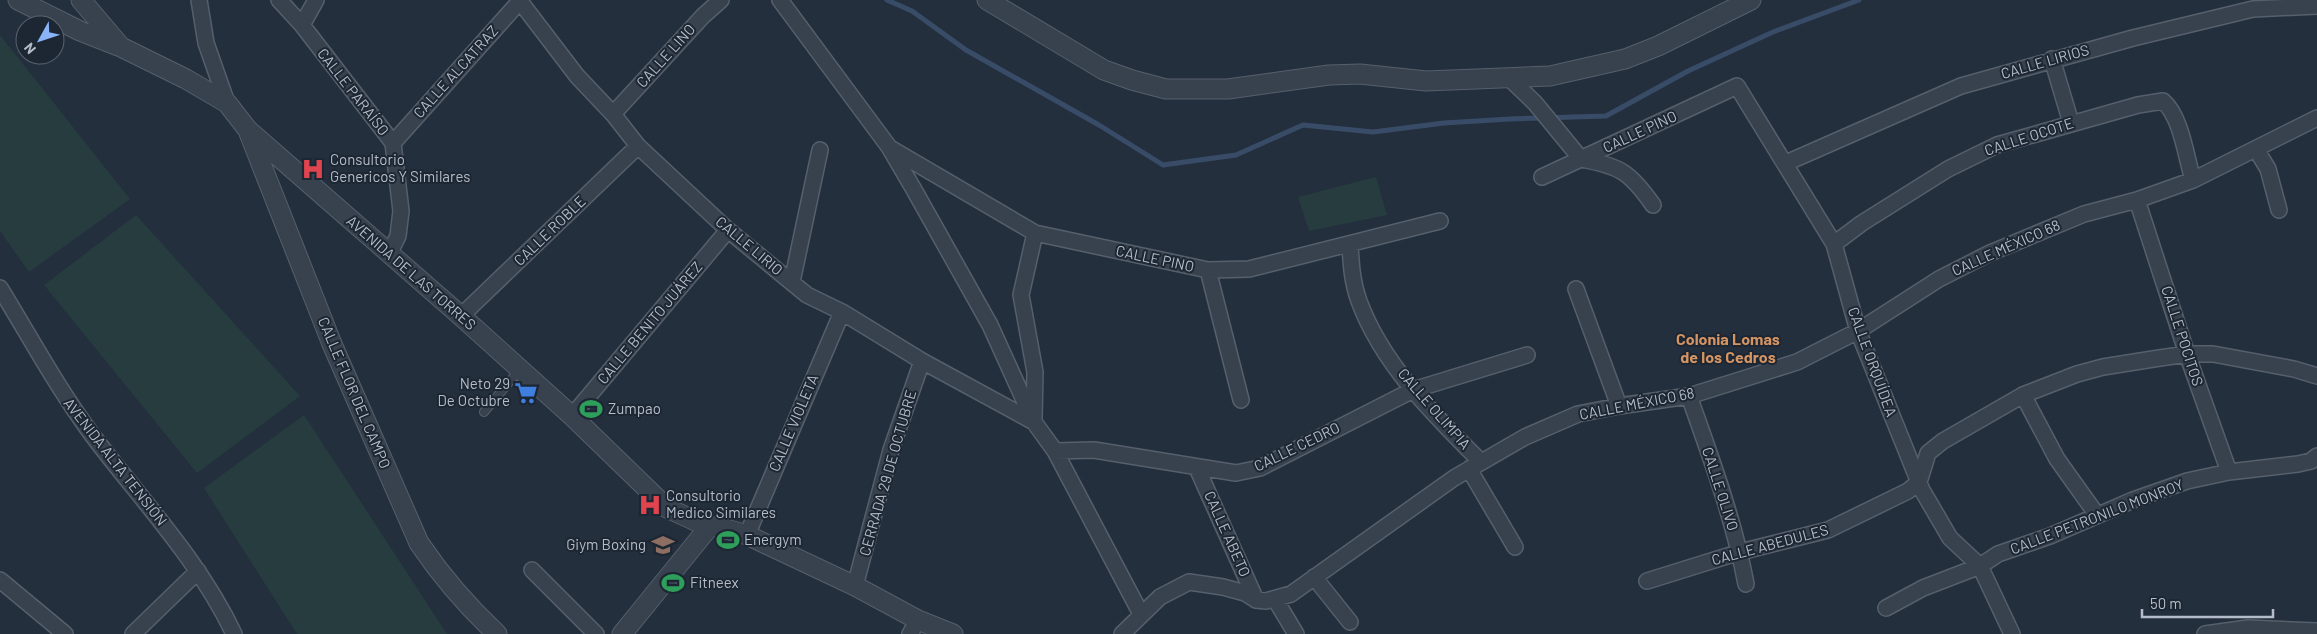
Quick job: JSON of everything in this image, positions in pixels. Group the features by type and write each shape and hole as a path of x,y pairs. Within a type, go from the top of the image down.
{"street":[{"path":"18,0 80,31 122,47"},
{"name":"AVENIDA DE LAS TORRES","path":"81,0 122,47 186,79 227,103 248,130 520,369 572,416 667,508 709,527 719,526 746,535 855,586 914,627 953,634"},
{"path":"199,0 206,43 227,103"},
{"name":"CALLE PARAÍSO","path":"279,0 302,25 393,143 401,211 398,236 389,254"},
{"path":"302,25 316,0"},
{"name":"CALLE LIRIO","path":"519,0 577,76 613,114 638,146 728,230 807,295 842,312 922,361 1034,422"},
{"name":"CALLE ALCATRAZ","path":"393,143 519,0"},
{"name":"CALLE LINO","path":"613,114 703,16 721,0"},
{"name":"CALLE PINO","path":"780,0 889,147 950,250 990,325 1034,422 1055,451 1141,614"},
{"path":"987,0 1104,70 1132,80 1166,88 1228,89 1329,75 1360,74 1426,81 1550,76 1625,59 1658,46 1751,0"},
{"name":"CALLE LIRIOS","path":"1786,163 1961,86 2052,60 2253,9 2317,6"},
{"path":"2052,60 2071,124"},
{"path":"1509,78 1535,103 1577,155 1609,164 1629,176 1653,205"},
{"name":"CALLE PINO","path":"1542,177 1577,155 1738,86"},
{"name":"CALLE ORQUÍDEA","path":"1738,86 1834,244 1858,331 1919,482 1950,538 1980,566 2012,634"},
{"name":"CALLE OCOTE","path":"1834,244 1862,223 1948,169 1997,144 2138,105 2163,101 2173,112 2192,180"},
{"name":"CALLE MÉXICO 68","path":"1122,634 1160,597 1189,582 1223,587 1244,593 1256,600 1275,599 1291,594 1423,499 1475,465 1525,437 1578,414 1689,396 1797,362 1858,331 1939,278 1990,252 2084,214 2138,200 2192,180 2317,118"},
{"name":"CALLE FLOR DEL CAMPO","path":"248,130 332,344 420,543 437,570 466,605 496,634"},
{"name":"CALLE ROBLE","path":"461,316 638,146"},
{"name":"CALLE PINO","path":"889,147 1035,233 1208,270 1248,269 1440,221"},
{"path":"2256,149 2268,169 2279,210"},
{"path":"792,282 820,150"},
{"name":"CALLE POCITOS","path":"2138,200 2187,354 2229,472"},
{"name":"CALLE BENITO JUÁREZ","path":"572,416 728,230"},
{"path":"1034,422 1035,372 1021,295 1035,233"},
{"name":"CALLE OLIMPIA","path":"1350,244 1352,274 1359,301 1376,337 1413,390 1475,465 1515,547"},
{"path":"1208,270 1241,400"},
{"name":"AVENIDA ALTA TENSIÓN","path":"0,288 62,394 198,571 224,613 234,634"},
{"path":"1576,290 1619,406"},
{"name":"CALLE VIOLETA","path":"746,535 842,312"},
{"name":"CALLE CEDRO","path":"1055,451 1094,450 1236,474 1260,468 1413,390 1528,354"},
{"path":"1919,482 1928,453 1943,441 2039,387 2103,367 2187,354 2212,354 2294,368 2317,376"},
{"name":"CERRADA 29 DE OCTUBRE","path":"855,586 891,450 922,361"},
{"path":"2023,395 2057,459 2097,516"},
{"name":"CALLE OLIVO","path":"1689,396 1717,474 1740,552 1746,584"},
{"name":"CALLE PETRONILO MONROY","path":"1886,608 1923,588 1980,566 1998,554 2187,481 2229,472 2298,464 2311,461 2317,456"},
{"name":"CALLE ABETO","path":"1197,468 1256,600"},
{"name":"CALLE ABEDULES","path":"1647,581 1740,552 1828,530 1908,492 1919,482"},
{"path":"622,634 709,527"},
{"path":"532,570 596,634"},
{"path":"133,634 198,571"},
{"path":"1314,577 1350,622"},
{"path":"0,580 65,634"},
{"path":"1275,599 1296,634"},
{"path":"2205,634 2248,628 2317,631"}],"lane":[{"path":"484,412 520,369"}],"green space":[{"path":"0,35 15,54 15,65 24,65 130,199 29,272 0,231"},
{"path":"1376,177 1387,215 1309,231 1298,197"},
{"path":"136,215 300,396 197,473 44,285"},
{"path":"304,415 447,634 297,634 204,488"}],"waterway":[{"path":"887,0 912,11 966,50 1099,125 1163,165 1236,155 1303,125 1373,132 1444,123 1606,116 1688,71 1773,32 1859,0"}],"place":[{"name":"Consultorio Genericos Y Similares","path":"313,169"},
{"name":"Neto 29 De Octubre","path":"526,393"},
{"name":"Zumpao","path":"591,409"},
{"name":"Consultorio Medico Similares","path":"650,505"},
{"name":"Energym","path":"728,540"},
{"name":"Giym Boxing","path":"663,545"},
{"name":"Fitneex","path":"673,583"}],"district":[{"name":"Colonia Lomas de los Cedros","path":"1728,348"}]}
